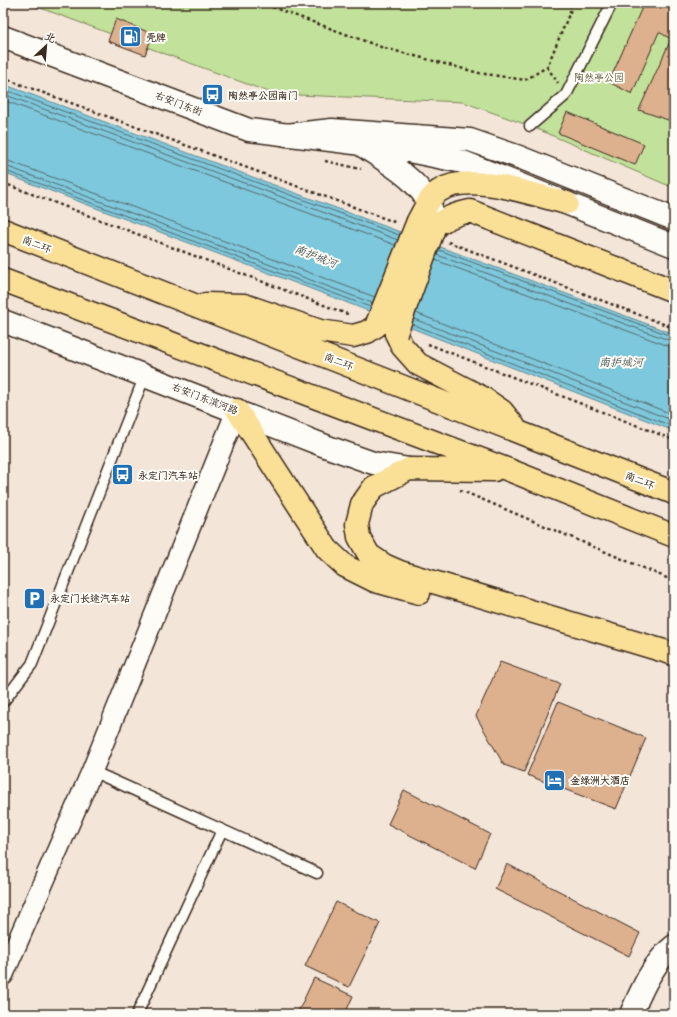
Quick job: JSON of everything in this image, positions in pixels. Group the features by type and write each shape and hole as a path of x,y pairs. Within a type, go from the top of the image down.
{"highway":[{"path":"386,330 424,228 428,201 438,192 452,184 467,182 500,187 567,203"},
{"path":"424,228 456,214 470,211 674,291"},
{"name":"南二环","path":"3,230 674,493"},
{"path":"3,280 509,470 674,536"},
{"path":"192,304 244,305 320,331 353,336 367,332 386,330"},
{"path":"386,330 418,364 483,398 502,411 519,431"},
{"path":"237,410 327,549 345,566 375,581 674,667"},
{"path":"509,470 409,469 374,487 362,504 357,524 359,538 369,555 384,565 400,572 674,654"}],"street":[{"name":"右安门东街","path":"3,38 249,130 360,144 426,154 463,162 674,246"},
{"path":"286,135 332,130 470,140 519,157 674,219"},
{"path":"360,144 414,184 428,201"},
{"name":"右安门东滨河路","path":"3,321 373,463 409,469"},
{"path":"3,975 92,771 237,410"},
{"path":"631,1014 638,998 665,953 674,946"}],"lane":[{"path":"530,126 566,95 612,3"},
{"path":"3,702 32,664 145,375"},
{"path":"92,771 317,873"},
{"path":"137,1014 222,830"}],"path":[{"path":"261,3 381,47 479,72 524,80 547,67 570,12 571,3"},
{"path":"3,78 424,228 674,328"},
{"path":"323,160 368,171"},
{"path":"3,183 353,316"},
{"path":"427,344 674,440"},
{"path":"459,490 674,581"},
{"path":"669,1014 674,1003"}],"green space":[{"name":"陶然亭公园","path":"27,3 674,3 674,188 530,126 463,102 274,94"}],"water":[{"name":"南护城河","path":"3,84 674,334 674,431 335,298 3,173"}],"building":[{"path":"644,3 674,3 674,112 671,121 639,110 671,39 659,32 632,94 609,82"},
{"name":"壳牌","path":"116,19 153,34 145,55 108,41"},
{"path":"567,112 644,144 635,165 558,133"},
{"path":"500,662 560,684 524,772 504,765 476,716"},
{"path":"558,702 646,738 616,809 527,775"},
{"path":"404,790 490,834 475,868 388,824"},
{"path":"507,864 640,933 629,956 495,889"},
{"path":"336,902 380,923 349,987 305,966"},
{"path":"314,978 353,996 345,1014 297,1014"}],"place":[{"name":"壳牌","path":"130,37"},
{"name":"陶然亭公园南门","path":"213,95"},
{"name":"永定门汽车站","path":"122,475"},
{"name":"永定门长途汽车站","path":"34,598"},
{"name":"金绿洲大酒店","path":"555,780"}]}
